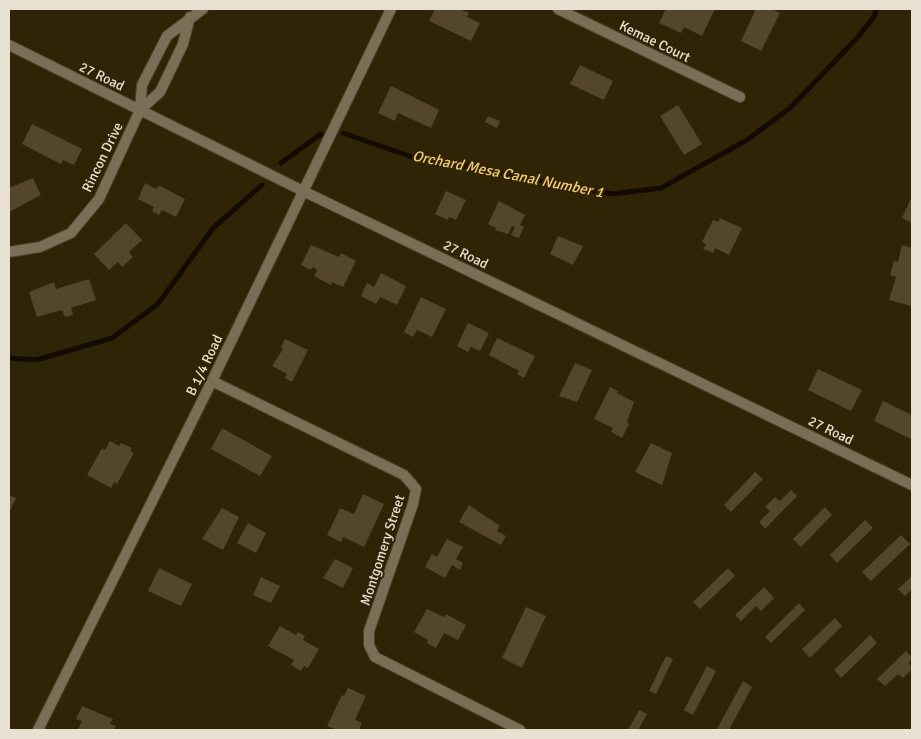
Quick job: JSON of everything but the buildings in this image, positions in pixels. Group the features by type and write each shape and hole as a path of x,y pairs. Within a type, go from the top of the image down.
{"street":[{"path":"140,110 142,86 167,36 203,9"},
{"name":"B 1/4 Road","path":"38,730 212,381 391,9"},
{"name":"Kemae Court","path":"558,9 740,97"},
{"path":"140,110 160,92 183,44 190,17"},
{"name":"27 Road","path":"9,45 303,191 912,485"},
{"name":"Rincon Drive","path":"9,252 40,247 70,233 99,200 140,110"},
{"name":"Montgomery Street","path":"212,381 404,475 416,489 413,504 369,631 369,644 375,657 520,730"}],"waterway":[{"name":"Orchard Mesa Canal Number 1","path":"343,133 412,157 613,194 661,188 747,140 790,108 858,37 873,18 877,9"},
{"name":"Orchard Mesa Canal Number 1","path":"281,163 321,134"},
{"name":"Orchard Mesa Canal Number 1","path":"9,358 36,360 112,338 158,304 213,228 262,185"}]}
